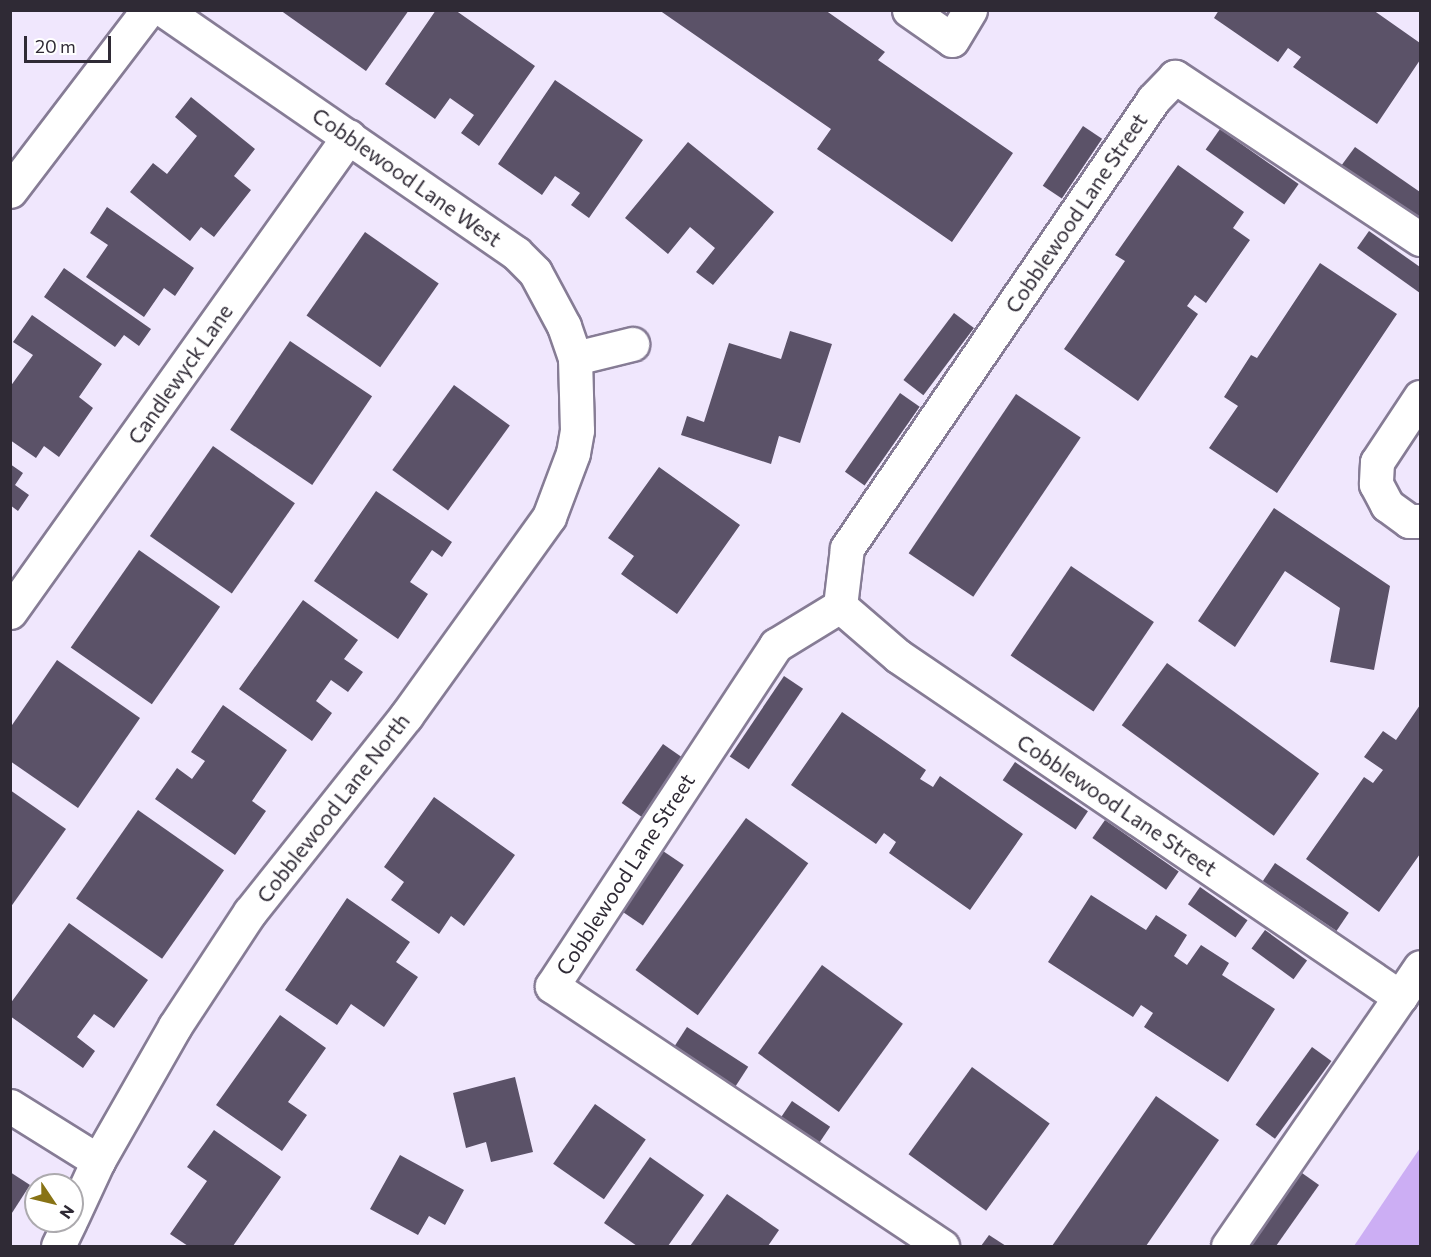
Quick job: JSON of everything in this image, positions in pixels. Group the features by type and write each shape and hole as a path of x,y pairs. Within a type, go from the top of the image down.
{"street":[{"path":"10,191 148,10"},
{"name":"Cobblewood Lane West","path":"164,10 516,253 535,272 564,326 575,358 578,397"},
{"path":"909,10 952,40 970,10"},
{"name":"Cobblewood Lane Street","path":"840,606 848,548 859,530 1153,100 1175,77 1420,239"},
{"name":"Candlewyck Lane","path":"10,612 349,136"},
{"path":"575,358 632,344"},
{"name":"Cobblewood Lane North","path":"84,1191 98,1161 175,1026 250,912 406,716 549,517 573,453 578,397"},
{"path":"1420,397 1377,462 1376,484 1387,505 1409,521 1420,521"},
{"name":"Cobblewood Lane Street","path":"840,606 898,656 1400,997"},
{"name":"Cobblewood Lane Street","path":"840,606 776,645 552,986 942,1246"},
{"path":"1228,1246 1420,967"},
{"path":"10,1106 98,1161"}],"shaded area":[{"path":"1420,1148 1420,1246 1354,1246 1403,1173"}],"building":[{"path":"280,10 409,10 366,71"},
{"path":"436,10 455,10 535,66 479,146 461,133 474,115 450,98 435,119 385,84"},
{"path":"659,10 825,10 885,52 878,60 1013,153 952,242 817,149 831,129"},
{"path":"1219,10 1373,10 1420,43 1420,60 1377,124 1293,67 1301,57 1288,48 1278,62 1214,18"},
{"path":"555,80 643,140 589,218 571,205 580,193 555,176 542,195 498,164"},
{"path":"191,97 255,149 234,176 251,190 214,237 201,227 190,241 130,192 153,163 167,174 197,136 175,117"},
{"path":"1083,126 1102,139 1062,199 1043,186"},
{"path":"1220,129 1299,184 1284,205 1206,149"},
{"path":"688,142 774,212 713,285 696,272 715,248 690,227 668,254 625,218"},
{"path":"1355,147 1420,192 1420,221 1341,166"},
{"path":"1178,165 1244,212 1233,228 1250,240 1206,303 1195,295 1187,306 1198,314 1138,401 1064,349 1125,261 1115,255"},
{"path":"107,207 194,268 175,296 164,288 144,317 86,277 108,245 90,233"},
{"path":"1369,231 1420,267 1420,293 1357,248"},
{"path":"365,232 439,284 380,367 306,316"},
{"path":"1320,263 1397,314 1277,493 1209,448 1238,406 1224,397 1251,355 1257,358"},
{"path":"64,268 151,329 139,346 124,335 115,347 44,297"},
{"path":"954,313 974,328 923,395 903,380"},
{"path":"32,315 102,364 79,397 93,408 59,457 44,446 36,458 10,440 10,387 33,355 13,342"},
{"path":"790,331 832,344 800,443 779,436 771,464 681,435 687,416 704,422 729,343 781,359"},
{"path":"290,341 372,396 312,485 230,430"},
{"path":"454,385 510,426 448,511 392,470"},
{"path":"900,393 920,407 865,485 845,472"},
{"path":"1016,394 1081,438 973,597 909,553"},
{"path":"213,446 295,503 232,593 150,536"},
{"path":"10,464 23,473 15,485 29,495 18,511 10,505"},
{"path":"659,467 740,525 677,614 621,574 634,556 608,538"},
{"path":"376,491 452,542 442,557 432,550 410,582 428,594 398,639 314,581"},
{"path":"1274,508 1390,586 1374,670 1330,662 1340,608 1285,571 1235,647 1198,621"},
{"path":"139,550 220,607 152,704 71,647"},
{"path":"1071,566 1154,622 1094,711 1011,656"},
{"path":"303,600 358,640 344,659 363,672 348,692 331,680 316,701 332,713 312,741 239,689"},
{"path":"57,660 140,718 78,808 10,761 10,728"},
{"path":"1167,663 1319,774 1274,836 1122,725"},
{"path":"784,676 803,689 749,769 730,756"},
{"path":"223,705 287,750 252,801 266,811 235,855 155,799 177,768 192,779 205,761 191,752"},
{"path":"1420,705 1420,854 1379,912 1306,859 1364,777 1373,783 1383,770 1364,757 1383,731 1396,740"},
{"path":"842,712 926,770 920,779 933,787 940,776 1023,834 970,910 889,853 896,842 884,833 876,844 791,785"},
{"path":"663,744 683,758 641,817 622,803"},
{"path":"1015,762 1088,811 1076,829 1003,780"},
{"path":"10,790 66,829 10,908"},
{"path":"434,797 515,855 464,926 451,916 439,934 391,900 404,882 384,867"},
{"path":"138,810 224,870 162,959 76,898"},
{"path":"746,818 808,863 698,1015 635,970"},
{"path":"1105,820 1179,872 1166,890 1092,838"},
{"path":"663,851 684,865 643,925 622,912"},
{"path":"1275,863 1349,913 1336,931 1263,881"},
{"path":"1200,887 1248,920 1235,937 1188,904"},
{"path":"1091,895 1146,930 1156,915 1187,935 1174,956 1187,965 1201,945 1229,963 1222,975 1275,1009 1228,1082 1144,1027 1153,1013 1141,1005 1133,1017 1048,962"},
{"path":"347,898 410,942 396,962 418,977 384,1027 351,1004 337,1025 285,990"},
{"path":"69,923 148,980 114,1028 94,1014 77,1037 95,1051 83,1068 10,1016 10,1004"},
{"path":"1265,930 1307,961 1294,979 1251,949"},
{"path":"822,965 903,1024 839,1112 758,1053"},
{"path":"280,1015 326,1048 288,1102 307,1115 282,1151 216,1105"},
{"path":"687,1027 748,1067 735,1088 673,1048"},
{"path":"1312,1047 1331,1061 1275,1139 1256,1125"},
{"path":"972,1067 1050,1123 986,1211 909,1154"},
{"path":"515,1077 533,1152 491,1162 486,1142 466,1148 453,1093"},
{"path":"1156,1096 1219,1140 1146,1246 1052,1246"},
{"path":"792,1101 830,1127 818,1145 780,1119"},
{"path":"595,1104 646,1140 604,1199 553,1164"},
{"path":"214,1130 281,1177 233,1246 188,1246 170,1234 207,1181 187,1167"},
{"path":"400,1155 464,1190 445,1225 429,1216 418,1235 370,1209"},
{"path":"650,1157 704,1195 668,1246 637,1246 604,1223"},
{"path":"10,1172 24,1181 24,1194 10,1216"},
{"path":"1302,1173 1319,1185 1276,1246 1250,1246"},
{"path":"727,1194 779,1230 768,1246 690,1246"},
{"path":"989,1235 1006,1246 981,1246"}]}
